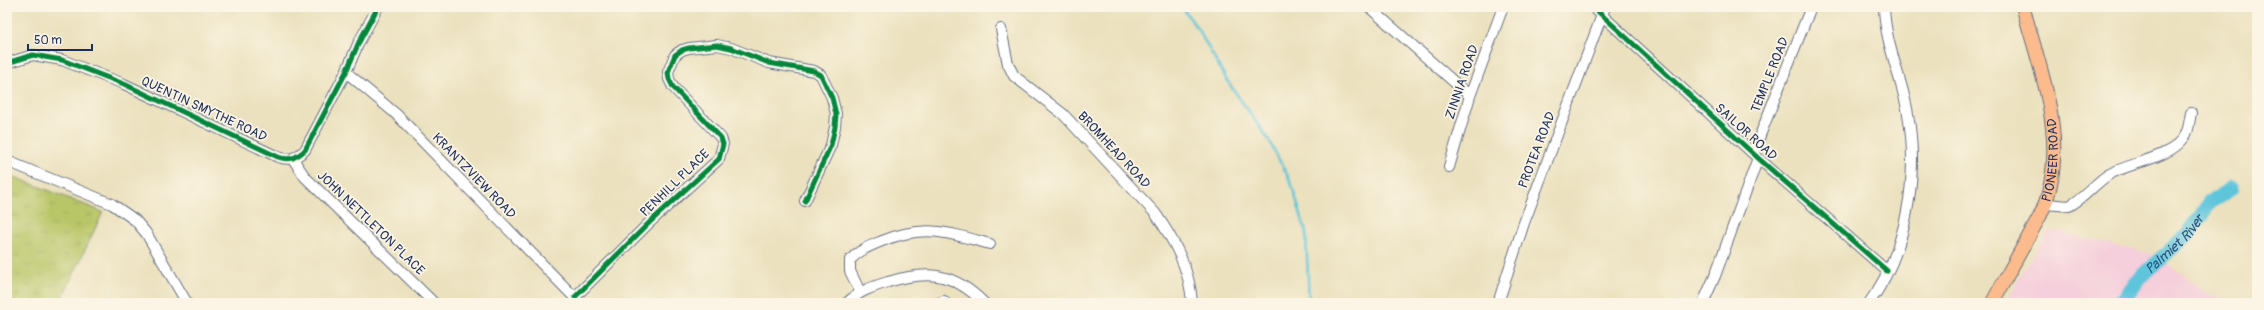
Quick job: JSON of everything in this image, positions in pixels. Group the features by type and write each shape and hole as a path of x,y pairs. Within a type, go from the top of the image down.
{"main road":[{"name":"PIONEER ROAD","path":"1992,303 2046,204 2053,176 2054,135 2045,89 2023,7"}],"street":[{"path":"293,159 305,150 378,7"},
{"path":"1369,7 1470,96"},
{"name":"ZINNIA ROAD","path":"1449,167 1470,96 1503,7"},
{"name":"SAILOR ROAD","path":"1592,7 1604,11 1755,156 1887,271"},
{"name":"TEMPLE ROAD","path":"1702,303 1715,276 1755,156 1811,7"},
{"path":"1869,303 1887,271 1894,253 1911,193 1913,162 1908,113 1890,45 1884,7"},
{"name":"PROTEA ROAD","path":"1498,303 1524,223 1604,11"},
{"name":"BROMHEAD ROAD","path":"1001,29 1008,64 1014,76 1033,93 1063,114 1155,213 1167,230 1187,273 1192,303"},
{"name":"PENHILL PLACE","path":"577,300 650,222 719,159 723,144 721,138 673,87 669,79 671,63 675,55 682,50 725,46 769,63 814,70 821,75 832,98 836,114 835,127 831,145 805,201"},
{"name":"QUENTIN SMYTHE ROAD","path":"7,63 33,55 62,60 124,84 278,157 293,159"},
{"name":"KRANTZVIEW ROAD","path":"346,72 396,114 577,300"},
{"path":"2046,204 2069,206 2109,174 2147,161 2173,148 2183,140 2187,132 2191,113"},
{"name":"JOHN NETTLETON PLACE","path":"293,159 305,177 434,303"},
{"path":"7,161 112,204 135,220 146,233 187,303"},
{"path":"860,292 850,271 850,260 867,247 899,234 917,230 937,230 990,244"},
{"path":"1871,258 1882,258 1894,253"},
{"path":"847,303 860,292 913,275 926,274 953,280 984,303"}],"shaded area":[{"path":"2050,230 2156,255 2207,293 2237,303 2007,303 2017,281"}],"green space":[{"path":"7,174 103,212 60,303 7,303"}],"waterway":[{"path":"1182,7 1199,31 1228,82 1268,139 1291,182 1306,232 1309,303"},
{"name":"Palmiet River","path":"2119,303 2145,273 2188,234 2210,202 2232,188"}],"cycle path":[{"path":"7,63 33,55 62,60 124,84 278,157 289,159 296,157 305,150 378,7"},
{"path":"1593,7 1758,158 1887,271"},
{"path":"575,297 650,222 719,159 723,144 721,138 673,87 669,79 668,72 675,55 682,50 717,45 731,48 769,63 814,71 821,75 832,98 836,114 835,127 831,145 805,201"}]}
